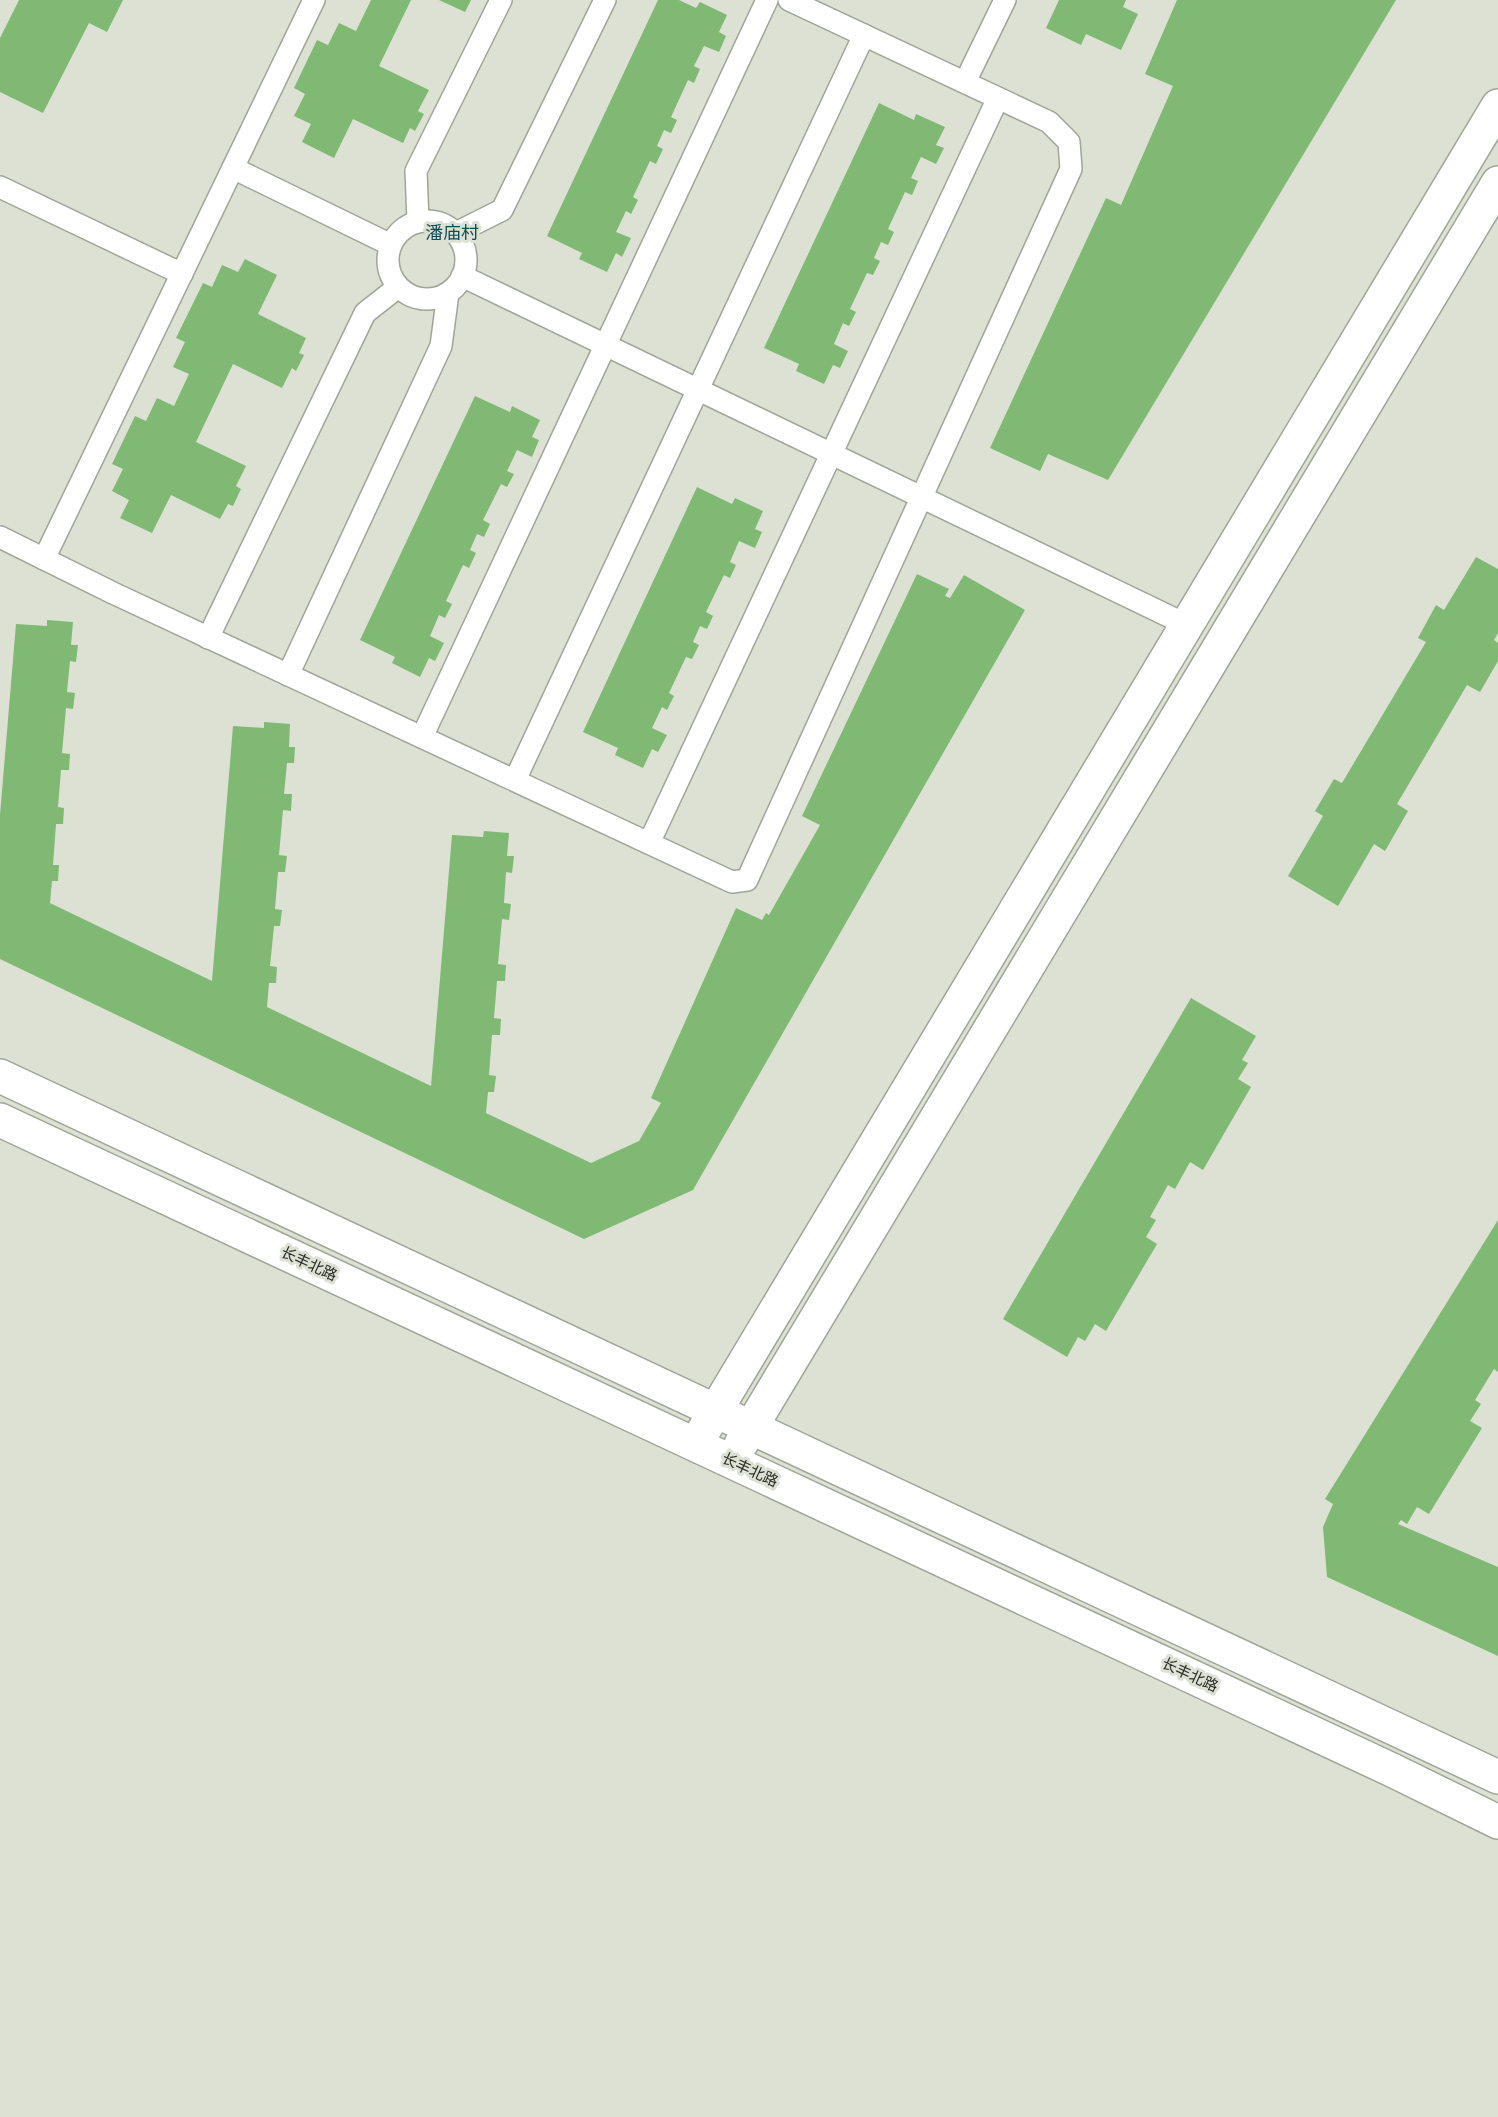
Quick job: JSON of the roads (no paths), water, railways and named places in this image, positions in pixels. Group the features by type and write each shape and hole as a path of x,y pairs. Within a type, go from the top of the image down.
{"street":[{"path":"695,1444 1498,106"},
{"path":"731,1461 1498,183"},
{"path":"0,1076 1498,1778"},
{"name":"长丰北路","path":"0,1120 1498,1822"}],"lane":[{"path":"44,559 314,0"},
{"path":"418,221 416,171 501,0"},
{"path":"456,232 502,210 604,0"},
{"path":"422,737 767,0"},
{"path":"0,537 208,638 732,882 747,880 1071,169 1069,142 1049,122 789,0"},
{"path":"965,82 1005,0"},
{"path":"515,780 864,35"},
{"path":"649,843 998,98"},
{"path":"233,168 391,244"},
{"path":"0,187 182,274"},
{"path":"418,221 439,222 456,232 464,244 466,258 462,276 448,293 435,298 422,299 408,295 398,287 390,275 387,261 391,244 406,226 418,221"},
{"path":"462,276 1187,625"},
{"path":"208,638 365,313 398,287"},
{"path":"288,675 441,346 448,293"}],"district":[{"name":"潘庙村","path":"452,233"}]}
